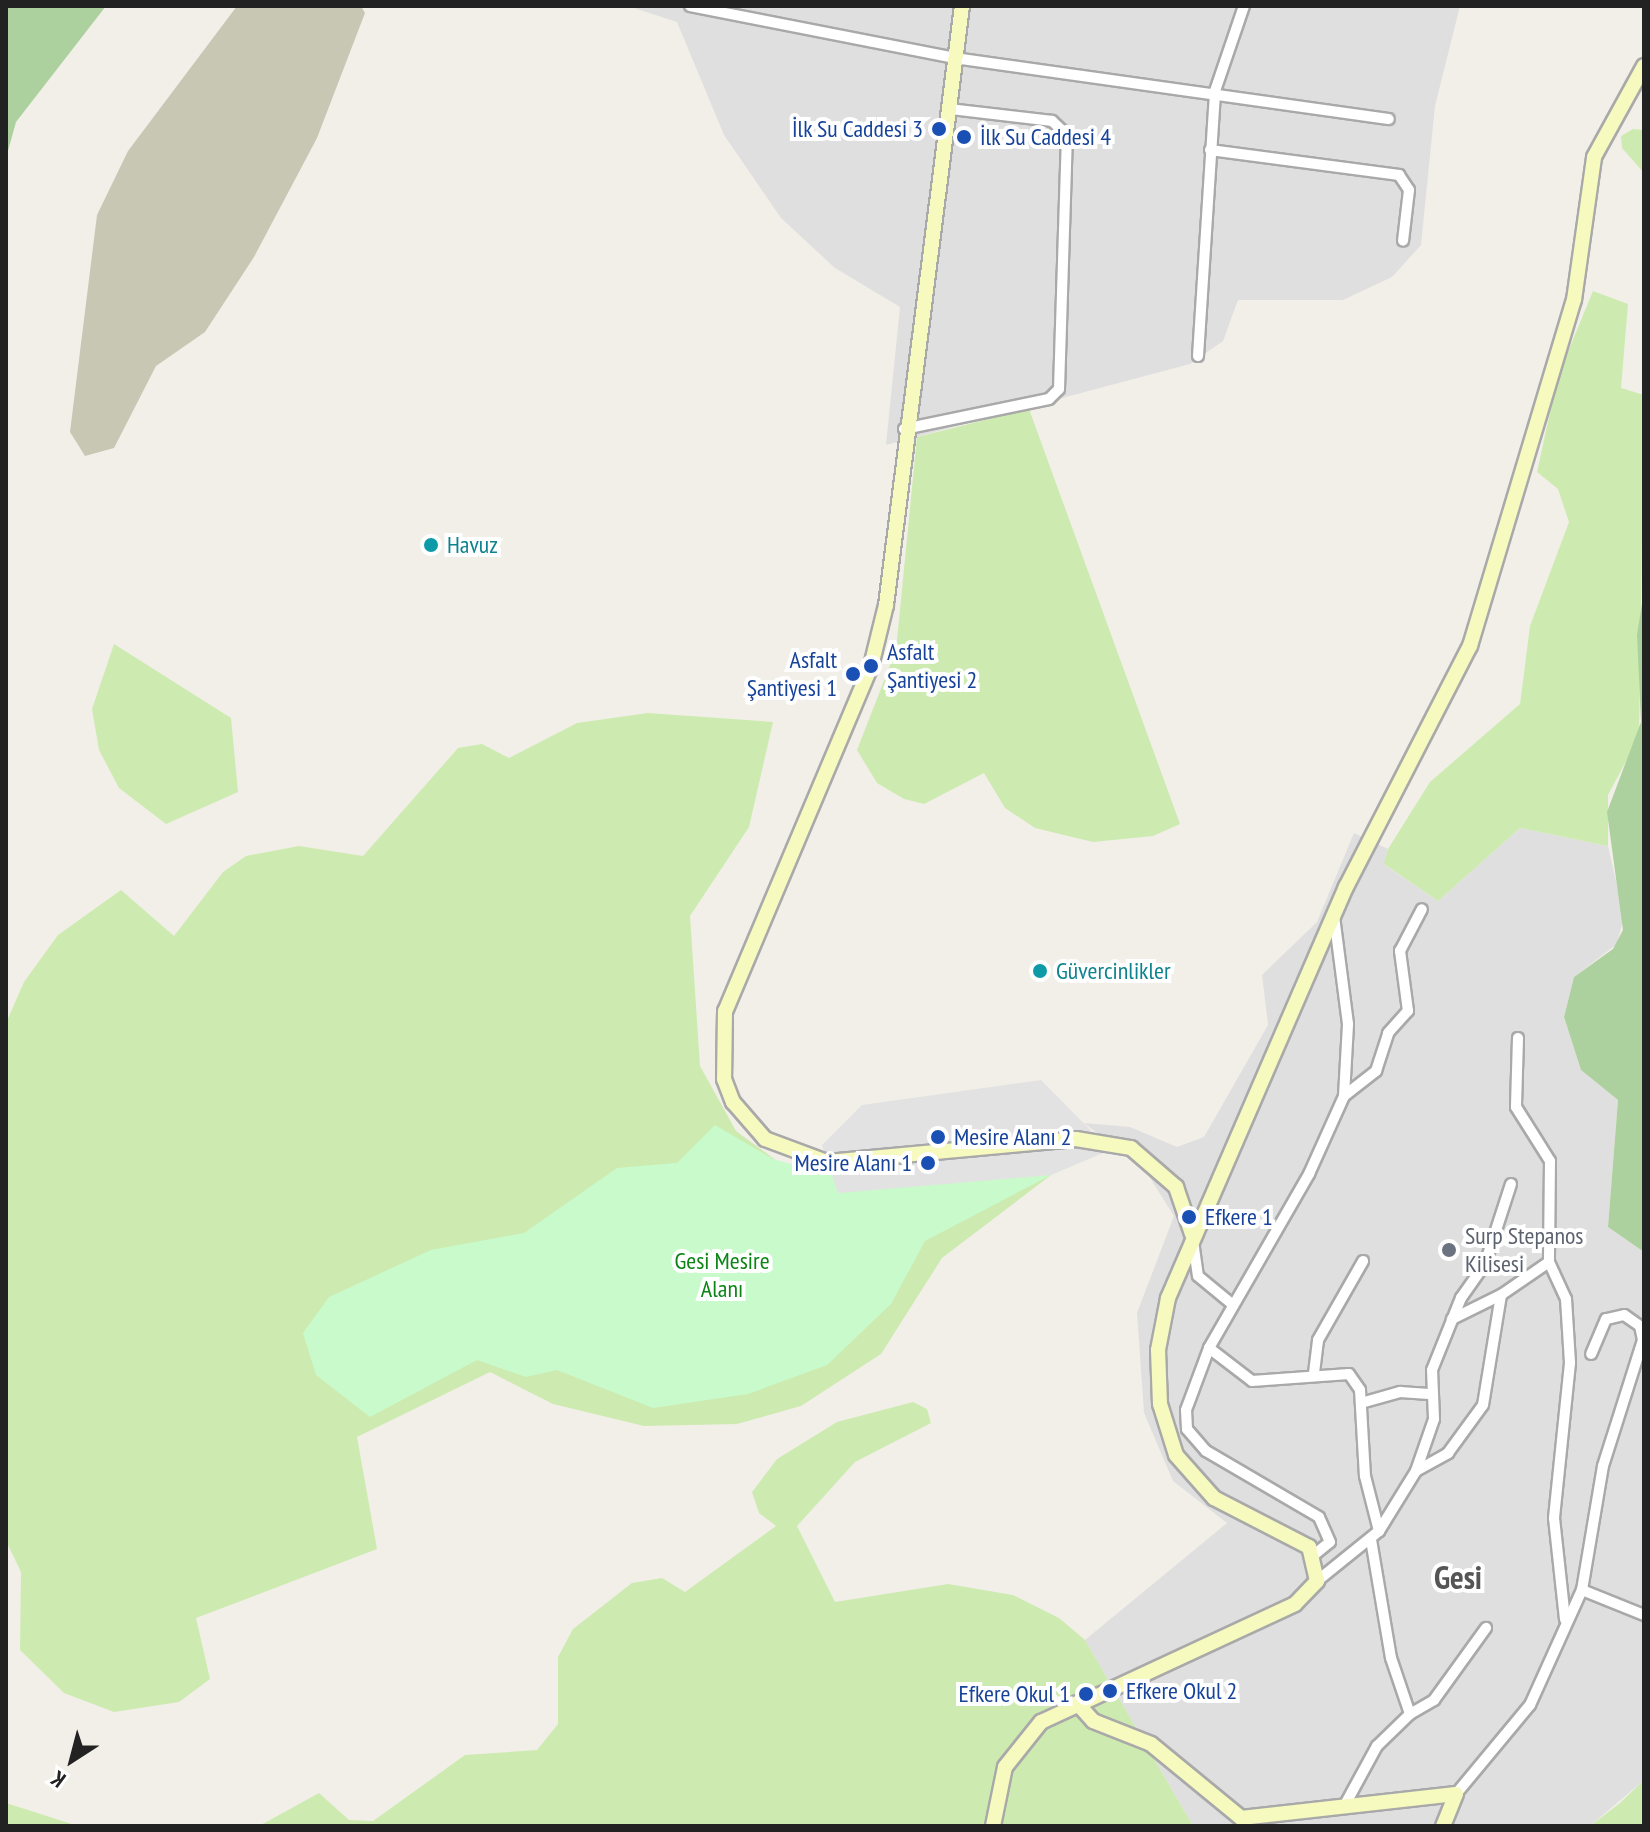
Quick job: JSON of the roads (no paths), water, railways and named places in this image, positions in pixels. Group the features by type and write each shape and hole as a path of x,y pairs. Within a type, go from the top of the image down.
{"street":[{"path":"690,6 954,58 1215,91 1389,119"},
{"path":"962,6 904,429 890,574 871,666 725,1011 724,1079 733,1102 765,1139 827,1162 1076,1139 1131,1148 1176,1187 1192,1235 1198,1276 1232,1304"},
{"path":"1198,356 1215,91 1244,6"},
{"path":"1315,1554 1214,1498 1176,1455 1160,1404 1158,1350 1192,1235 1334,916 1470,646 1574,300 1594,157 1644,66"},
{"path":"904,429 1049,399 1059,389 1067,135 1052,121 950,109"},
{"path":"1210,150 1399,175 1409,190 1403,241"},
{"path":"1344,1096 1376,1071 1388,1033 1408,1011 1400,951 1422,909"},
{"path":"1315,1554 1330,1542 1319,1517 1236,1474 1187,1429 1186,1410 1209,1348 1309,1174 1344,1096 1348,1024 1334,916"},
{"path":"1518,1038 1516,1107 1550,1161 1549,1262 1566,1299 1570,1363 1554,1518 1565,1619"},
{"path":"993,1826 1005,1767 1018,1744 1077,1703 1295,1604 1317,1581 1379,1531 1416,1471 1434,1419 1429,1394 1452,1319 1485,1264 1511,1184"},
{"path":"1314,1373 1318,1340 1363,1261"},
{"path":"1452,1319 1501,1295 1549,1262"},
{"path":"1416,1471 1448,1453 1483,1405 1501,1295"},
{"path":"1443,1826 1456,1794 1530,1705 1565,1619 1582,1590 1603,1466 1643,1340 1640,1326 1624,1315 1606,1319 1591,1354"},
{"path":"1209,1348 1252,1381 1314,1373 1349,1374 1361,1403 1365,1476 1379,1531"},
{"path":"1361,1403 1400,1392 1429,1394"},
{"path":"1371,1540 1391,1658 1410,1714"},
{"path":"1315,1554 1317,1581"},
{"path":"1582,1590 1644,1615"},
{"path":"1347,1801 1377,1746 1410,1714 1434,1700 1486,1628"},
{"path":"1077,1703 1093,1721 1151,1744 1241,1818 1347,1801 1456,1794"}],"place":[{"name":"İlk Su Caddesi 3","path":"939,129"},
{"name":"İlk Su Caddesi 4","path":"964,137"},
{"name":"Havuz","path":"431,545"},
{"name":"Asfalt Şantiyesi 2","path":"871,666"},
{"name":"Asfalt Şantiyesi 1","path":"853,674"},
{"name":"Güvercinlikler","path":"1040,971"},
{"name":"Mesire Alanı 2","path":"938,1137"},
{"name":"Mesire Alanı 1","path":"928,1163"},
{"name":"Efkere 1","path":"1189,1217"},
{"name":"Surp Stepanos Kilisesi","path":"1449,1250"},
{"name":"Efkere Okul 2","path":"1110,1691"},
{"name":"Efkere Okul 1","path":"1086,1694"}],"district":[{"name":"Gesi","path":"1458,1577"}],"park label":[{"name":"Gesi Mesire Alanı","path":"722,1275"}]}
